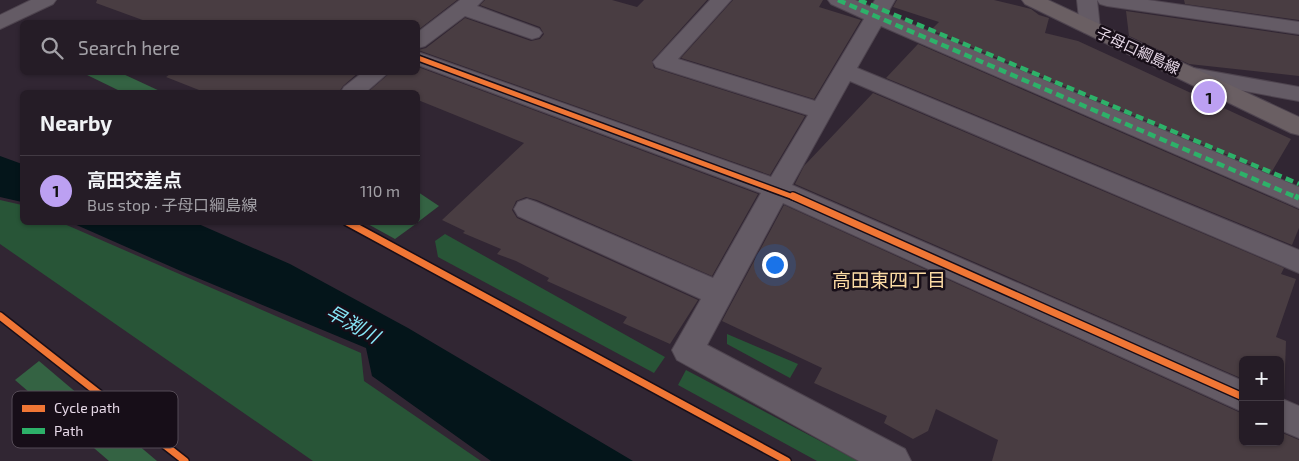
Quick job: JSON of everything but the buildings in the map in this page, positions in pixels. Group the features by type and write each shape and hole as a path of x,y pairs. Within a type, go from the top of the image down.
{"main road":[{"name":"子母口綱島線","path":"1032,0 1299,127"}],"street":[{"path":"721,0 664,62 821,111"},
{"path":"838,0 875,6 1299,184"},
{"path":"1087,0 1090,28"},
{"path":"1107,0 1299,28"},
{"path":"0,23 39,4 50,20"},
{"path":"420,40 468,4 532,33"},
{"path":"875,6 844,70 688,350 893,461"},
{"path":"875,6 1299,198"},
{"path":"420,59 777,188 1239,395"},
{"path":"844,70 1299,262"},
{"path":"1188,74 1299,94"},
{"path":"355,90 374,75"},
{"path":"528,209 719,294"},
{"path":"1284,416 1299,422"}],"green space":[{"path":"87,75 125,75 158,90 118,90"},
{"path":"420,193 439,206 420,220"},
{"path":"0,200 20,205 20,225 67,225 361,353 364,381 481,461 313,461 0,244"},
{"path":"370,225 414,225 395,239"},
{"path":"445,234 665,357 654,373 438,257 435,241"},
{"path":"727,334 798,364 790,378 727,344"},
{"path":"39,361 74,391 28,391 15,380"},
{"path":"686,370 858,461 817,461 678,385"},
{"path":"94,448 142,448 157,461 109,461"}],"water":[{"path":"0,156 20,163 20,202 0,197"},
{"name":"早渕川","path":"77,225 201,225 290,264 408,328 633,461 491,461 372,376 366,348 183,272"}],"marked path":[{"path":"838,0 1299,198"},
{"path":"859,0 1299,184"}],"cycle path":[{"path":"420,59 777,189 1239,395"},
{"path":"353,225 787,461"},
{"path":"0,316 96,391"},
{"path":"168,448 185,461"}],"place":[{"name":"高田交差点","path":"1209,97"}],"district":[{"name":"高田東四丁目","path":"889,280"}]}
